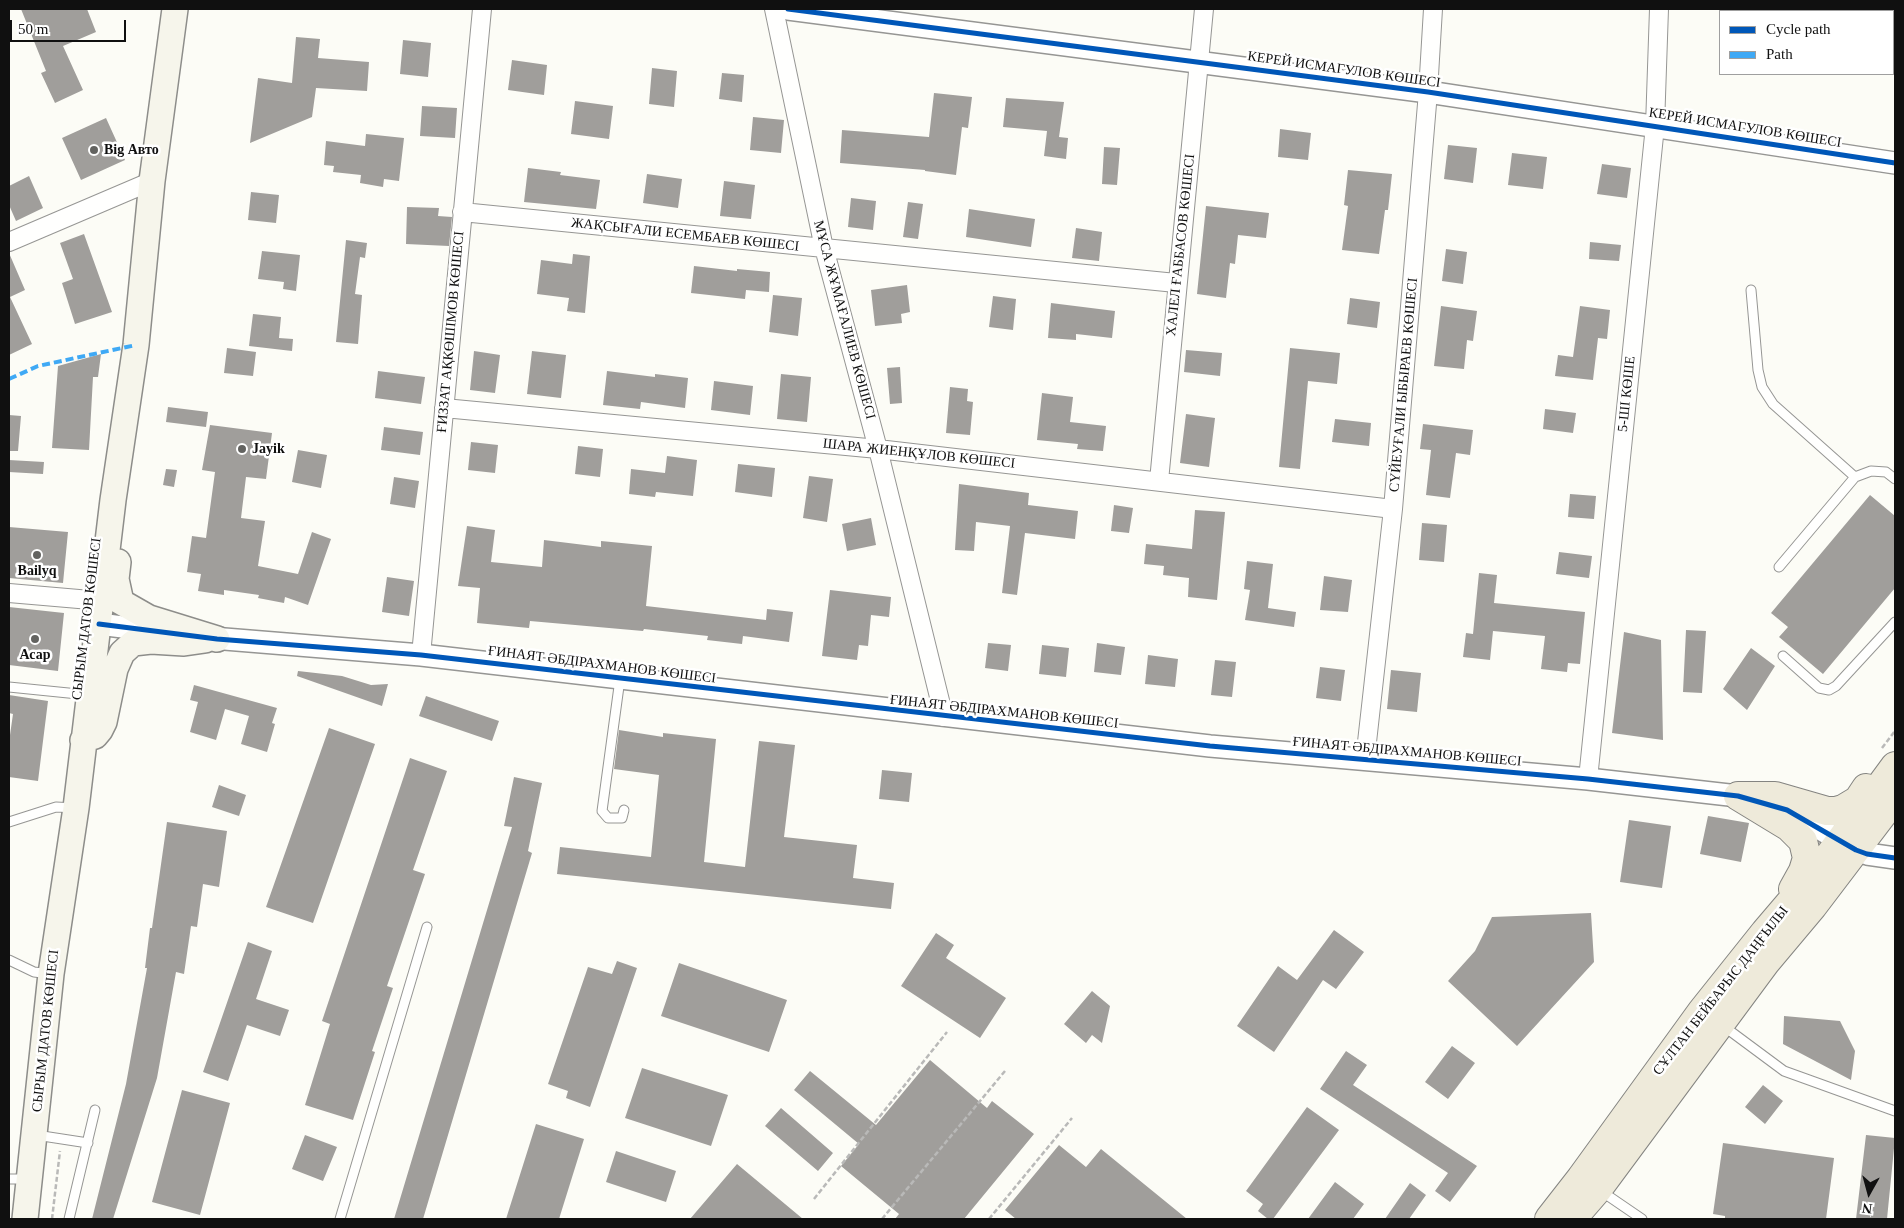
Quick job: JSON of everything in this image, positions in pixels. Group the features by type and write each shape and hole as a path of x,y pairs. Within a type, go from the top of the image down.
{"main road":[{"name":"СЫРЫМ ДАТОВ КӨШЕСІ","path":"25,1219 20,1179 35,1134 51,974 76,808 88,695 113,500 136,345 152,181 175,9"},
{"path":"113,500 121,513 123,526 116,579 122,602 149,618 217,639"},
{"path":"84,740 95,736 100,730 104,722 114,669 122,653 133,643 150,641 184,643 217,639"},
{"path":"1738,796 1775,796 1827,811 1843,809 1858,800 1883,765 1895,755"},
{"name":"СҰЛТАН БЕЙБАРЫС ДАҢҒЫЛЫ","path":"1572,1219 1598,1189 1766,962 1848,845 1895,766"},
{"path":"1738,796 1789,827 1803,841 1806,848 1807,858 1803,871 1776,918"},
{"name":"СҰЛТАН БЕЙБАРЫС ДАҢҒЫЛЫ","path":"1549,1219 1702,1011 1776,918 1823,864 1848,845 1895,798"}],"street":[{"name":"ҒИЗЗАТ АҚКӨШІМОВ КӨШЕСI","path":"421,656 482,9"},
{"name":"МҰСА ЖҰМАҒАЛИЕВ КӨШЕСІ","path":"774,9 824,248 878,449 944,716"},
{"name":"КЕРЕЙ ИСМАГУЛОВ КӨШЕСІ","path":"788,9 1428,92 1895,163"},
{"name":"ХАЛЕЛ ҒАББАСОВ КӨШЕСІ","path":"1159,481 1176,283 1204,9"},
{"name":"СҮЙЕУҒАЛИ ЫБЫРАЕВ КӨШЕСI","path":"1365,760 1394,509 1428,92 1432,9"},
{"name":"5-ШI КӨШЕ","path":"1588,779 1654,126 1659,9"},
{"path":"9,242 152,181"},
{"name":"ЖАҚСЫҒАЛИ ЕСЕМБАЕВ КӨШЕСI","path":"462,212 1176,283"},
{"name":"ШАРА ЖИЕНҚҰЛОВ КӨШЕСІ","path":"444,408 878,449 1394,509"},
{"path":"9,593 100,612"},
{"name":"ҒИНАЯТ ӘБДІРАХМАНОВ КӨШЕСІ","path":"100,612 217,639 421,656 1210,746 1588,779 1738,796 1787,810 1848,845 1868,854 1895,858"}],"lane":[{"path":"1751,290 1758,370 1762,387 1773,404 1855,477"},
{"path":"1779,567 1855,477 1871,471 1886,472 1895,479"},
{"path":"1783,656 1820,688 1829,690 1836,686 1895,622"},
{"path":"620,679 602,811 608,818 622,818 624,810"},
{"path":"9,687 88,695"},
{"path":"9,822 56,807 76,808"},
{"path":"340,1219 427,927"},
{"path":"9,960 34,972 51,974"},
{"path":"1720,1023 1784,1071 1895,1111"},
{"path":"69,1219 95,1110"},
{"path":"35,1134 88,1143"},
{"path":"1598,1189 1642,1219"}],"path":[{"path":"814,1199 947,1032"},
{"path":"882,1219 1005,1071"},
{"path":"989,1219 1072,1118"},
{"path":"52,1219 61,1138"}],"building":[{"path":"21,9 87,9 96,32 63,46 83,90 55,103 41,73 46,71"},
{"path":"296,37 320,39 318,58 369,62 367,91 316,88 312,117 250,143 258,78 292,83"},
{"path":"403,40 431,43 428,77 400,74"},
{"path":"512,60 547,65 544,95 508,90"},
{"path":"652,68 677,71 674,107 649,104"},
{"path":"722,73 744,75 742,102 719,99"},
{"path":"934,93 972,97 968,128 962,127 956,175 925,170 840,163 842,130 929,137"},
{"path":"1006,98 1064,102 1059,137 1068,138 1066,159 1044,156 1047,131 1003,127"},
{"path":"575,101 613,106 609,139 571,134"},
{"path":"422,106 457,108 455,138 420,136"},
{"path":"753,117 784,120 781,153 750,150"},
{"name":"Big Авто","path":"106,118 125,160 81,180 62,138"},
{"path":"1280,129 1311,133 1308,160 1278,157"},
{"path":"366,134 404,138 399,181 384,179 383,187 360,183 361,175 333,172 334,166 324,165 326,141 365,146"},
{"path":"1448,145 1477,148 1473,183 1444,179"},
{"path":"1104,147 1120,148 1117,185 1102,184"},
{"path":"1512,153 1547,157 1543,189 1508,185"},
{"path":"1602,164 1631,168 1627,198 1597,194"},
{"path":"528,168 561,172 560,175 600,180 596,209 524,202"},
{"path":"1348,170 1392,174 1388,210 1385,210 1379,254 1342,250 1348,206 1344,205"},
{"path":"647,174 682,179 678,208 643,203"},
{"path":"29,176 43,208 16,221 9,205 9,186"},
{"path":"724,181 755,185 751,219 720,216"},
{"path":"251,192 279,195 276,223 248,220"},
{"path":"851,198 876,201 873,230 848,227"},
{"path":"908,202 923,204 918,239 903,237"},
{"path":"1206,206 1269,213 1266,238 1238,235 1235,264 1230,263 1226,298 1197,294"},
{"path":"407,207 439,208 438,216 452,217 449,246 406,244"},
{"path":"969,209 1035,219 1031,247 966,237"},
{"path":"1076,228 1102,232 1099,261 1072,258"},
{"path":"84,234 112,312 75,324 62,283 73,279 60,243"},
{"path":"346,240 367,243 365,258 360,257 355,294 362,295 358,344 336,342"},
{"path":"1590,242 1621,245 1619,261 1589,259"},
{"path":"1446,249 1467,252 1463,284 1442,281"},
{"path":"262,251 300,255 296,291 283,289 284,282 258,279"},
{"path":"9,253 25,290 10,297 32,344 9,355"},
{"path":"573,254 590,256 585,313 567,311 569,298 537,294 541,260 572,264"},
{"path":"694,266 737,271 737,269 770,272 769,292 746,290 745,299 691,293"},
{"path":"907,285 910,312 901,314 902,323 875,326 871,290"},
{"path":"773,295 802,298 798,336 769,332"},
{"path":"993,296 1016,299 1013,330 989,327"},
{"path":"1350,298 1380,302 1377,328 1347,324"},
{"path":"1051,303 1115,311 1112,338 1076,334 1076,340 1048,338"},
{"path":"1441,306 1477,311 1473,341 1467,340 1464,369 1434,366"},
{"path":"1580,306 1610,310 1607,339 1598,338 1593,380 1555,376 1558,355 1573,357"},
{"path":"253,314 281,317 279,338 293,339 292,351 249,346"},
{"path":"227,348 256,352 253,376 224,373"},
{"path":"1290,348 1340,353 1337,384 1308,381 1300,469 1279,467"},
{"path":"1186,350 1222,353 1220,376 1184,372"},
{"path":"474,351 500,355 495,393 470,390"},
{"path":"532,351 566,355 561,398 527,394"},
{"path":"101,354 98,377 93,377 89,450 52,448 58,366"},
{"path":"900,367 902,403 890,404 887,368"},
{"path":"378,371 425,377 421,404 375,398"},
{"path":"607,371 655,377 655,374 688,378 685,408 641,402 640,409 603,405"},
{"path":"781,374 811,377 807,422 777,419"},
{"path":"714,381 753,386 750,415 711,410"},
{"path":"950,387 968,389 967,401 973,402 970,435 946,433"},
{"path":"1042,393 1073,397 1070,422 1106,426 1103,451 1077,449 1078,444 1037,440"},
{"path":"168,407 208,412 206,427 166,422"},
{"path":"1545,409 1576,413 1573,433 1543,429"},
{"path":"1186,414 1215,418 1209,467 1180,463"},
{"path":"9,415 21,416 18,451 9,451"},
{"path":"1335,419 1371,423 1369,446 1332,442"},
{"path":"1423,424 1473,430 1470,455 1456,453 1450,498 1426,495 1431,450 1420,449"},
{"path":"210,425 272,433 266,479 246,477 241,518 265,521 258,566 298,574 312,532 331,539 308,605 285,597 284,603 258,598 259,595 224,590 224,595 198,591 201,574 187,572 192,536 206,538 215,472 202,470"},
{"path":"384,427 423,432 420,455 381,450"},
{"path":"471,442 498,445 495,473 468,470"},
{"path":"578,446 603,449 600,477 575,474"},
{"path":"298,450 327,455 321,488 292,482"},
{"path":"667,456 697,460 693,496 656,492 655,497 629,494 631,469 665,473"},
{"path":"9,460 44,462 43,474 9,472"},
{"path":"738,464 775,468 772,497 735,492"},
{"path":"166,469 177,470 174,487 163,485"},
{"path":"809,476 833,479 827,522 803,518"},
{"path":"394,477 419,481 415,508 390,504"},
{"path":"959,484 1029,493 1028,505 1078,511 1075,539 1025,533 1017,595 1002,593 1010,526 976,522 974,551 955,550"},
{"path":"1570,494 1596,496 1594,519 1568,517"},
{"path":"1870,495 1895,516 1895,588 1823,674 1779,637 1788,627 1771,613"},
{"path":"1114,505 1133,508 1129,533 1111,531"},
{"path":"1195,510 1225,512 1217,600 1188,597 1189,578 1163,575 1164,566 1144,564 1146,544 1192,549"},
{"path":"871,518 876,545 847,551 842,524"},
{"path":"1422,523 1447,525 1444,562 1419,560"},
{"path":"467,526 495,530 491,562 542,567 544,540 601,547 601,541 652,546 646,606 766,620 767,609 793,612 789,642 743,636 742,644 707,640 708,636 644,629 643,631 530,621 529,628 477,623 480,588 458,586"},
{"name":"Bailyq","path":"9,527 68,532 63,583 9,578"},
{"path":"1559,552 1592,556 1589,578 1556,574"},
{"path":"1247,561 1273,564 1268,608 1296,612 1294,627 1245,620 1250,590 1244,589"},
{"path":"1479,573 1497,575 1494,603 1585,612 1580,664 1568,663 1567,672 1541,669 1545,636 1493,631 1490,660 1463,657 1466,633 1473,634"},
{"path":"1324,576 1352,580 1348,612 1320,610"},
{"path":"387,577 414,581 409,616 382,612"},
{"path":"830,590 891,597 889,617 871,615 868,646 859,645 857,660 822,656"},
{"name":"Асар","path":"9,607 64,613 58,671 9,665"},
{"path":"1686,630 1706,631 1702,693 1683,692"},
{"path":"1624,632 1661,640 1663,740 1612,733"},
{"path":"988,643 1011,645 1008,671 985,668"},
{"path":"1097,643 1125,647 1121,675 1094,672"},
{"path":"1042,645 1069,648 1066,677 1039,674"},
{"path":"1751,648 1775,666 1747,710 1723,689"},
{"path":"1148,655 1178,659 1175,687 1145,684"},
{"path":"1215,660 1236,662 1232,697 1211,695"},
{"path":"1320,667 1345,670 1341,701 1316,698"},
{"path":"1391,670 1421,673 1417,712 1387,709"},
{"path":"298,671 342,676 371,685 388,684 382,706 297,676"},
{"path":"194,685 277,708 272,723 275,724 267,752 241,744 249,716 225,709 216,740 190,732 198,702 190,700"},
{"path":"9,695 48,701 38,781 9,777 9,742 13,714 9,713"},
{"path":"426,696 499,721 492,741 419,716"},
{"path":"329,728 375,744 313,923 266,907"},
{"path":"619,730 663,737 663,733 716,739 704,862 745,867 759,741 795,745 784,837 857,845 853,878 894,883 891,909 557,874 560,847 651,857 659,775 614,769"},
{"path":"410,758 447,771 413,870 425,874 387,986 393,988 372,1051 375,1052 353,1120 305,1105 330,1024 322,1021"},
{"path":"882,770 912,773 909,802 879,799"},
{"path":"514,777 542,783 528,851 532,853 423,1219 394,1219 512,827 504,826"},
{"path":"219,785 246,795 239,816 212,807"},
{"path":"1708,816 1749,823 1741,862 1700,854"},
{"path":"1629,820 1671,826 1662,888 1620,882"},
{"path":"167,822 227,831 219,887 203,884 197,927 191,926 184,974 176,972 157,1078 113,1219 92,1219 126,1084 147,968 145,968 150,928 152,928"},
{"path":"1591,913 1594,962 1517,1046 1448,981 1475,951 1492,917"},
{"path":"1334,930 1364,952 1336,989 1323,980 1274,1052 1237,1026 1278,966 1297,980"},
{"path":"936,933 954,945 946,958 1006,998 980,1038 901,986"},
{"path":"248,942 272,951 256,999 289,1010 280,1036 247,1025 228,1081 203,1072"},
{"path":"617,961 637,968 590,1107 566,1098 568,1091 548,1084 588,967 612,974"},
{"path":"679,963 787,1000 769,1052 661,1016"},
{"path":"1092,991 1110,1006 1102,1043 1092,1035 1086,1043 1064,1024"},
{"path":"1784,1016 1840,1021 1855,1051 1851,1080 1783,1044"},
{"path":"1452,1046 1475,1063 1448,1099 1425,1082"},
{"path":"1346,1051 1367,1065 1353,1085 1477,1166 1450,1202 1435,1191 1448,1173 1320,1089"},
{"path":"930,1060 987,1108 992,1101 1034,1134 964,1219 895,1219 899,1214 841,1166 859,1144 794,1090 810,1071 876,1125"},
{"path":"642,1068 728,1095 711,1146 625,1118"},
{"path":"1763,1085 1783,1101 1765,1124 1745,1107"},
{"path":"182,1090 230,1103 200,1215 152,1202"},
{"path":"1307,1107 1339,1130 1273,1219 1268,1219 1258,1211 1263,1204 1246,1191"},
{"path":"781,1108 833,1153 818,1171 765,1126"},
{"path":"536,1124 584,1139 559,1219 506,1219"},
{"path":"305,1135 337,1147 323,1181 292,1169"},
{"path":"1866,1135 1895,1138 1887,1219 1856,1219"},
{"path":"1723,1143 1834,1158 1826,1219 1725,1219 1725,1216 1713,1214"},
{"path":"1059,1145 1086,1167 1101,1149 1187,1219 1016,1219 1005,1210"},
{"path":"616,1151 676,1171 666,1202 606,1182"},
{"path":"737,1164 803,1219 690,1219"},
{"path":"1335,1182 1364,1204 1353,1219 1308,1219"},
{"path":"1410,1183 1426,1195 1409,1219 1385,1219"}],"marked path":[{"path":"9,379 38,366 136,345"}],"cycle path":[{"path":"788,9 1428,92 1895,163"},
{"path":"99,624 217,639 421,655 1210,746 1588,779 1738,796 1787,810 1856,850 1867,854 1895,858"}],"place":[{"name":"Big Авто","path":"94,150"},
{"name":"Jayik","path":"242,449"},
{"name":"Bailyq","path":"37,555"},
{"name":"Асар","path":"35,639"}]}
